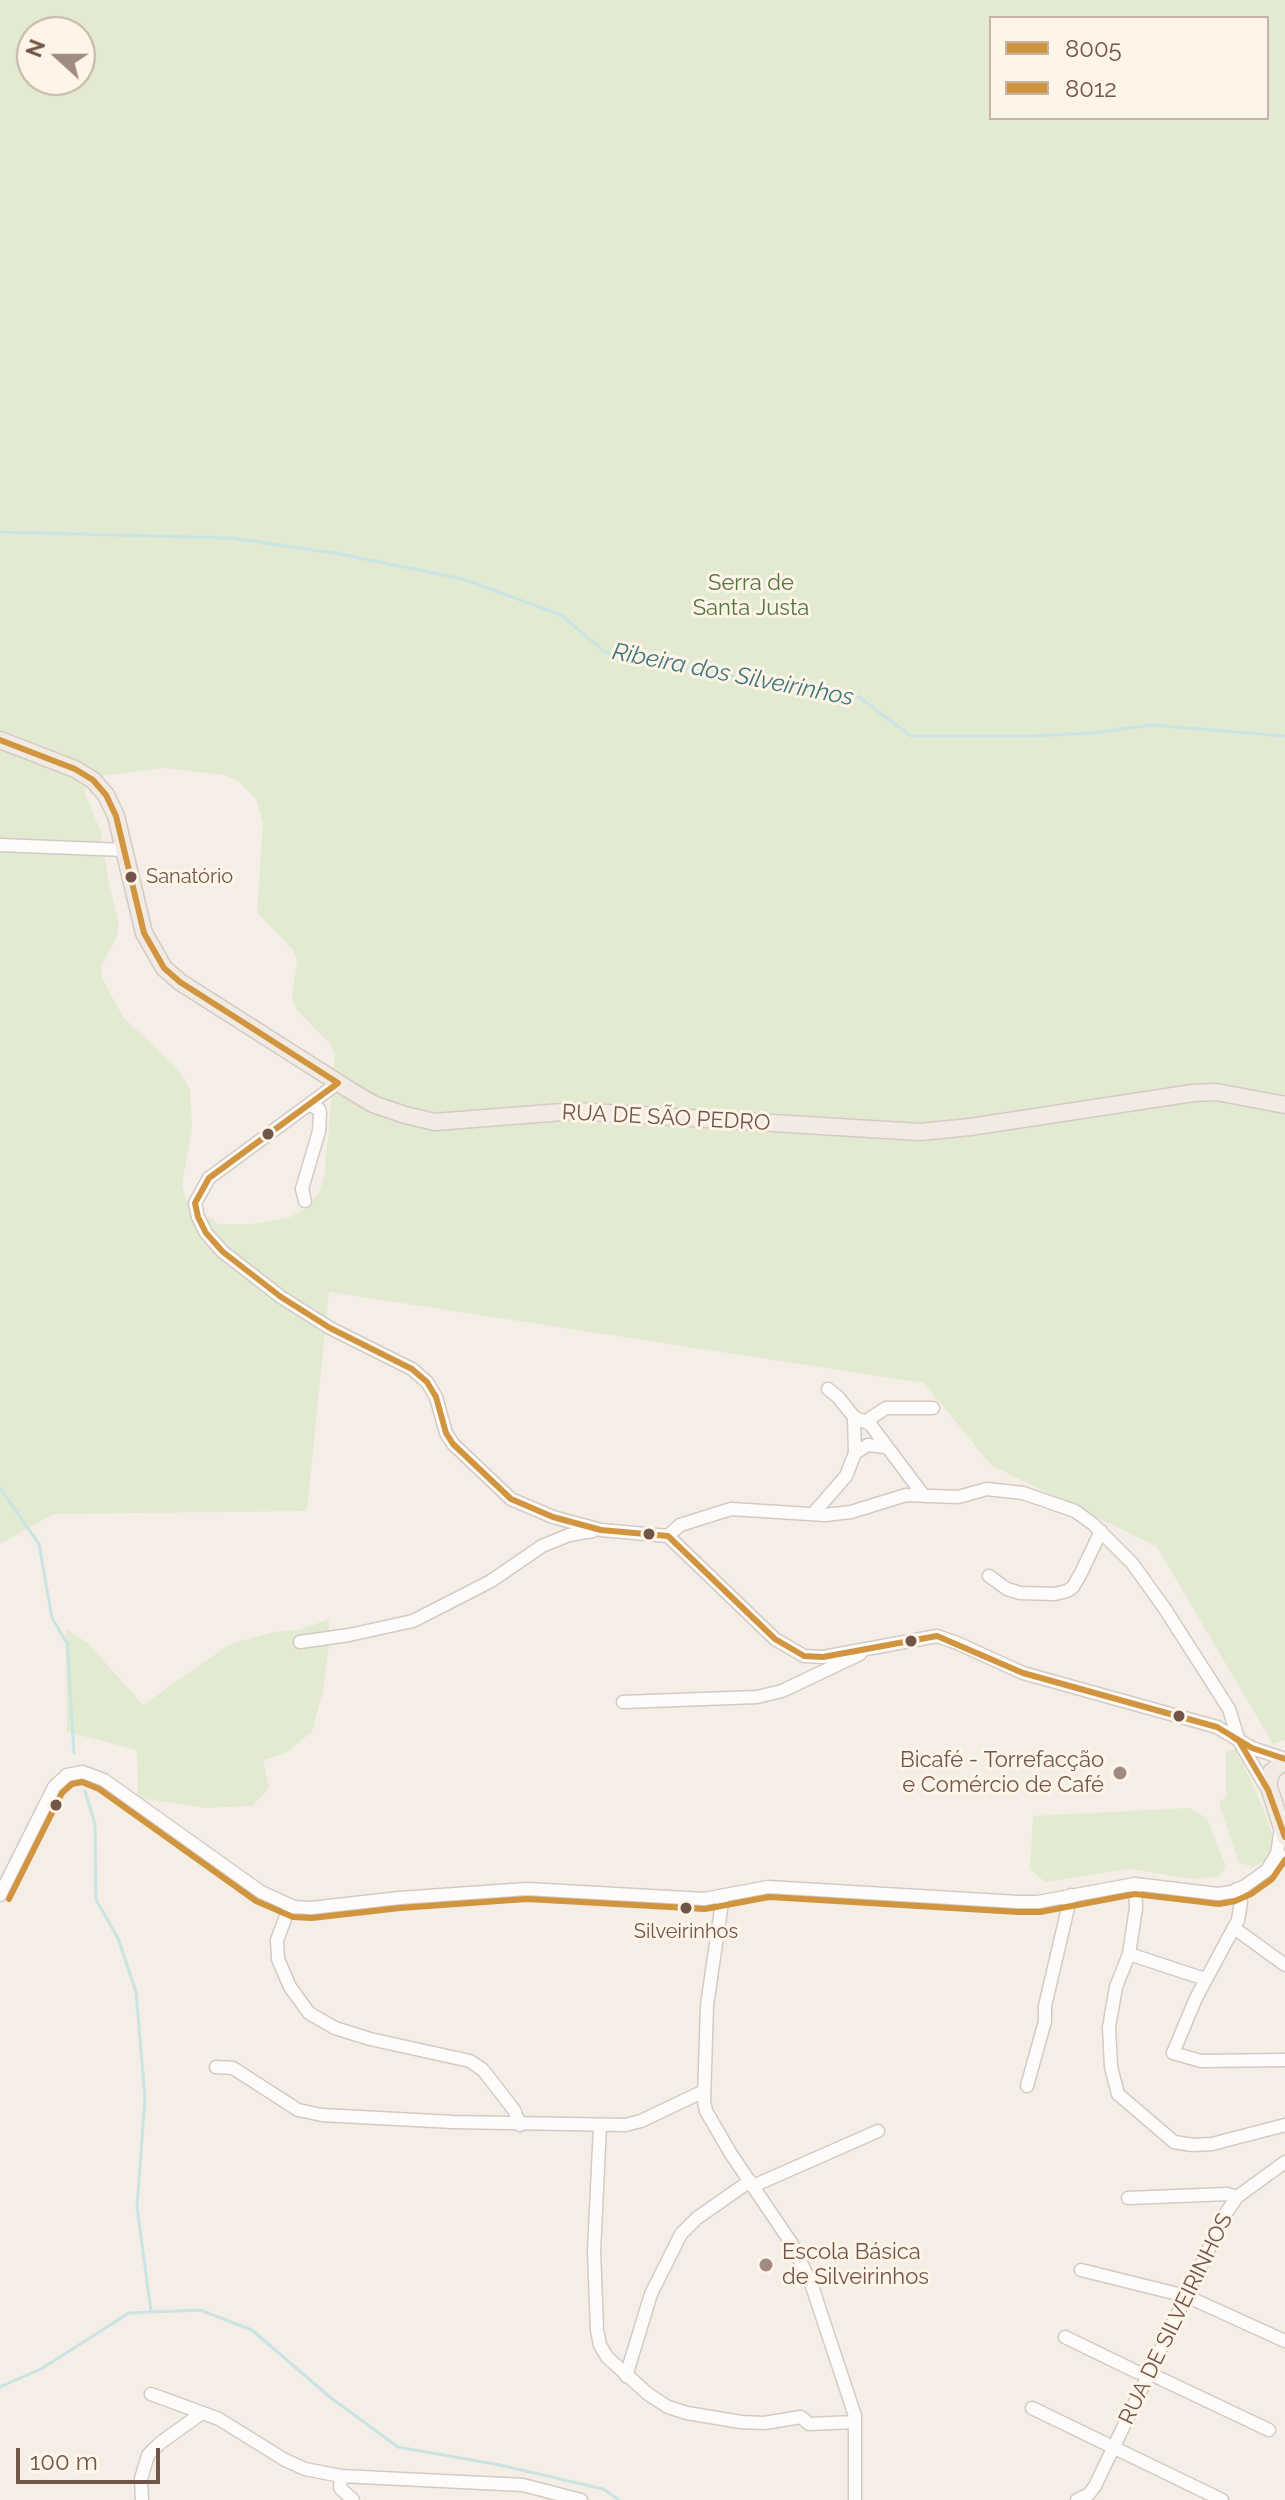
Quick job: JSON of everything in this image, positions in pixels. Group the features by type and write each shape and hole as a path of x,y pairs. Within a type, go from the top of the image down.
{"main road":[{"name":"RUA DE SÃO PEDRO","path":"0,740 75,769 93,780 106,795 116,816 144,933 164,968 180,982 373,1104 435,1122 575,1111 920,1132 1193,1093 1216,1092 1285,1105"},
{"path":"1283,1831 1268,1790 1272,1771 1285,1760"}],"street":[{"path":"0,845 124,850"},
{"path":"333,1080 309,1105 209,1178 195,1203 198,1217 206,1233 223,1252 281,1297 330,1328 412,1369 427,1382 436,1397 446,1433 453,1444 511,1499 553,1517 601,1530 668,1536 775,1639 804,1656 823,1657 937,1636 1023,1673 1217,1727 1239,1741 1285,1760"},
{"path":"305,1201 302,1189 319,1131 320,1113 319,1109 309,1105"},
{"path":"828,1389 860,1419 924,1496"},
{"path":"860,1419 886,1408 933,1408"},
{"path":"813,1514 846,1476 855,1453 860,1419"},
{"path":"855,1453 868,1445 885,1447"},
{"path":"668,1536 680,1525 731,1509 813,1514 851,1512 906,1495 958,1497 987,1489 1023,1493 1075,1511 1101,1531 1132,1563 1165,1609 1229,1709 1239,1741 1268,1790"},
{"path":"300,1642 413,1621 491,1581 542,1546 569,1535 601,1530"},
{"path":"989,1576 1007,1589 1020,1593 1055,1594 1067,1591 1081,1573 1101,1531"},
{"path":"623,1702 757,1697 793,1687 870,1648"},
{"path":"0,1895 54,1787 67,1775 83,1772 104,1780 261,1892 290,1906 311,1908 527,1889 700,1899 768,1887 1018,1902 1135,1884 1218,1894 1237,1889 1283,1860"},
{"path":"1265,1872 1277,1854 1283,1831"},
{"path":"1135,1884 1136,1908 1129,1954 1116,1987 1109,2027 1111,2067 1118,2094 1174,2142 1212,2144 1285,2125"},
{"path":"1237,1889 1241,1902 1234,1928 1205,1979 1173,2053 1201,2061 1285,2060"},
{"path":"1027,2086 1045,2021 1045,2006 1071,1895"},
{"path":"723,1896 707,2005 706,2111 792,2244 812,2286 855,2422 855,2500"},
{"path":"290,1906 277,1940 278,1959 290,1987 309,2013 335,2028 370,2039 470,2061 483,2070 514,2110 520,2125"},
{"path":"1234,1928 1285,1965"},
{"path":"1129,1954 1205,1979"},
{"path":"216,2067 233,2068 298,2110 322,2115 520,2125 625,2125 641,2121 704,2091"},
{"path":"600,2126 594,2237 597,2330 607,2357 626,2376 668,2407 687,2413 741,2422 764,2423 801,2417 809,2424 855,2422"},
{"path":"626,2376 651,2294 681,2234 697,2218 751,2184 878,2131"},
{"name":"RUA DE SILVEIRINHOS","path":"1084,2498 1113,2448 1226,2213 1237,2197 1285,2162"},
{"path":"1128,2198 1227,2194 1237,2197"},
{"path":"1081,2270 1186,2296 1285,2341"},
{"path":"1065,2337 1269,2430"},
{"path":"151,2394 230,2425 305,2469 341,2476 523,2485 581,2500"},
{"path":"1032,2408 1222,2500"},
{"path":"142,2500 141,2479 148,2455 202,2413"},
{"path":"341,2476 340,2488 353,2500"}],"green space":[{"name":"Serra de Santa Justa","path":"0,0 1285,0 1285,1740 1273,1744 1157,1547 991,1465 924,1383 329,1292 307,1511 54,1514 0,1544","holes":["164,768 224,775 237,780 256,799 263,823 257,912 293,950 297,960 292,998 297,1010 330,1044 335,1055 325,1173 319,1193 306,1209 290,1217 254,1224 219,1224 192,1207 186,1199 182,1185 192,1129 190,1089 178,1069 123,1017 102,978 101,967 117,936 119,924 101,832 85,788 91,781 103,776"]},
{"path":"329,1619 323,1690 312,1732 282,1755 263,1760 269,1788 252,1806 206,1808 138,1798 137,1750 67,1732 66,1629 88,1643 143,1705 230,1644 274,1632 299,1630"},
{"path":"1235,1749 1270,1826 1275,1846 1269,1859 1253,1867 1239,1863 1219,1802 1226,1797 1226,1752"},
{"path":"1189,1808 1207,1818 1226,1867 1219,1876 1194,1879 1130,1869 1045,1882 1030,1869 1033,1816"}],"waterway":[{"name":"Ribeira dos Silveirinhos","path":"0,532 232,538 340,554 463,579 561,615 605,652 793,688 859,697 911,736 1032,736 1093,733 1151,725 1285,736"},
{"path":"0,1488 39,1544 52,1618 67,1643 74,1753"},
{"path":"85,1791 95,1824 96,1900 118,1938 136,1992 145,2098 137,2207 151,2311"},
{"path":"0,2387 41,2369 129,2313 200,2310 252,2330 331,2398 398,2447 500,2465 603,2489 619,2500"}],"transit line":[{"name":"8005","path":"0,740 75,769 93,780 106,795 116,816 144,933 164,968 180,982 338,1083 209,1178 195,1203 206,1233 223,1252 281,1297 330,1328 412,1369 427,1382 436,1397 446,1433 453,1444 511,1499 553,1517 601,1530 668,1536 775,1639 804,1656 823,1657 937,1636 1023,1673 1217,1727 1252,1748 1285,1759"},
{"name":"8005","path":"1233,1737 1239,1741 1268,1790 1285,1837"},
{"name":"8012","path":"9,1899 62,1793 72,1784 82,1782 99,1789 256,1901 293,1917 312,1918 527,1899 705,1909 769,1897 1018,1912 1040,1912 1135,1894 1219,1904 1251,1894 1272,1879 1285,1860"}],"place":[{"name":"Sanatório","path":"131,877"},
{"name":"Bicafé - Torrefacção e Comércio de Café","path":"1120,1773"},
{"name":"Silveirinhos","path":"686,1908"},
{"name":"Escola Básica de Silveirinhos","path":"766,2265"}]}
